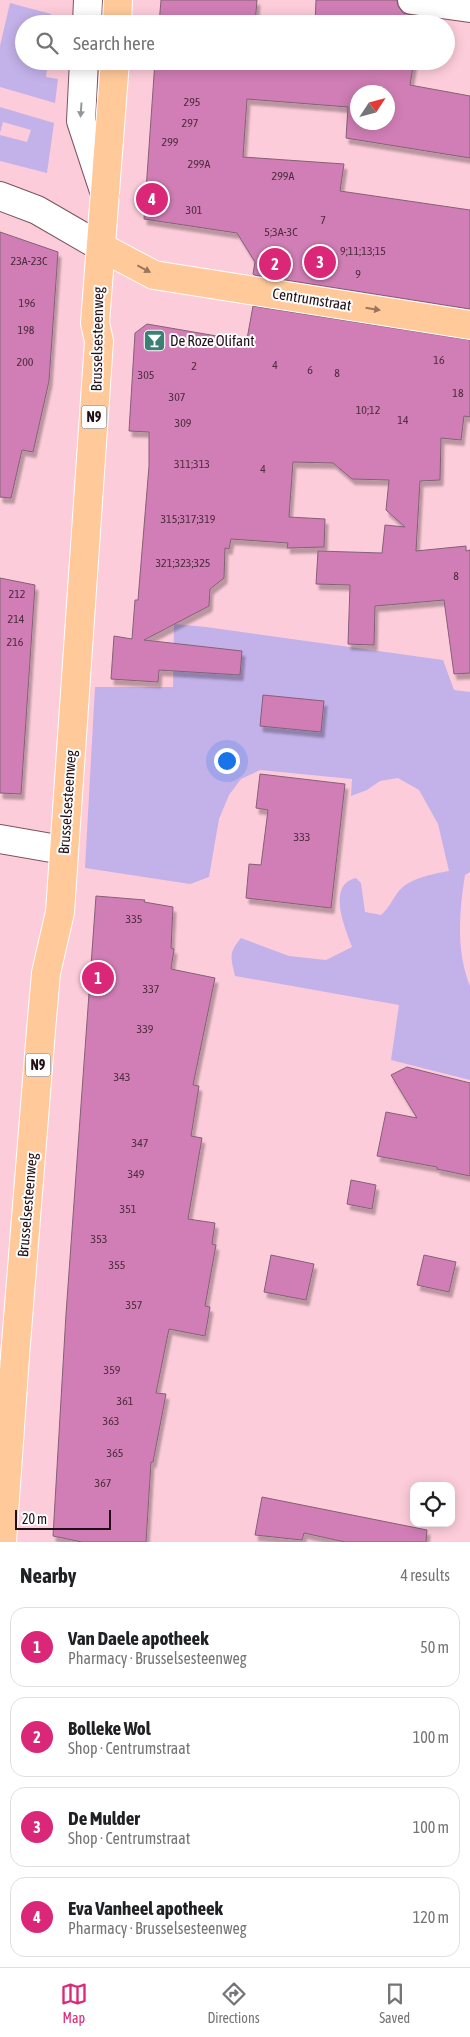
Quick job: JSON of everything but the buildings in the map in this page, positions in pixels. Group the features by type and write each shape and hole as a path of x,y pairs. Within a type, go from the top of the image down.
{"main road":[{"path":"117,15 118,0"},
{"name":"Brusselsesteenweg","path":"2,1542 46,973 60,912 99,341 95,323 114,70"},
{"name":"Centrumstraat","path":"101,247 154,275 470,326"}],"street":[{"path":"87,15 88,0"},
{"path":"412,0 470,8"},
{"path":"84,70 81,121 104,194"},
{"path":"0,196 37,210 101,247"},
{"path":"0,839 63,850"}],"shaded area":[{"path":"10,3 51,14 15,15 15,70 47,70 46,77 58,79 55,103 0,87 0,46"},
{"path":"0,107 54,123 47,173 0,161 0,135 27,142 31,130 3,122 0,133"},
{"path":"174,624 443,660 454,690 470,692 470,872 465,875 460,931 462,959 470,986 470,1080 391,1060 399,1005 235,976 232,965 232,952 241,938 289,956 326,960 352,947 340,908 342,889 347,882 356,878 361,883 365,912 381,915 398,892 408,883 422,877 449,871 438,824 419,790 398,778 380,781 367,790 351,796 352,779 260,770 241,779 229,795 219,819 209,877 190,884 85,868 95,687 173,687"}],"place":[{"name":"Eva Vanheel apotheek","path":"152,199"},
{"name":"De Mulder","path":"320,262"},
{"name":"Bolleke Wol","path":"275,264"},
{"name":"De Roze Olifant","path":"154,340"},
{"name":"Van Daele apotheek","path":"98,978"}]}
